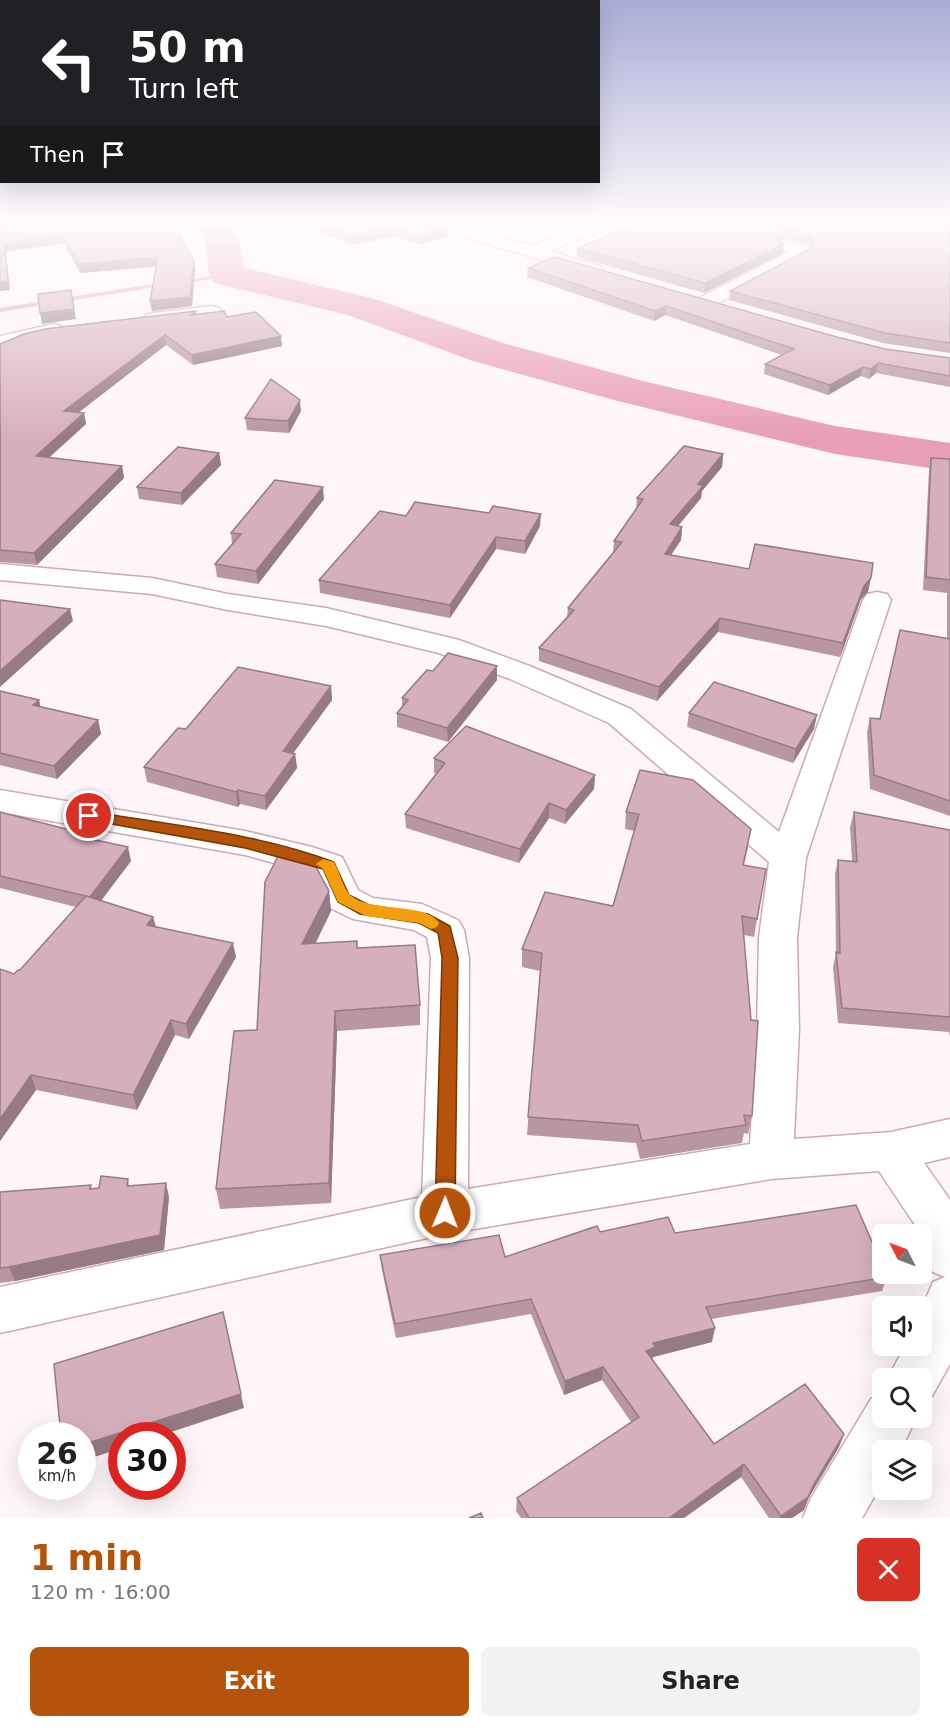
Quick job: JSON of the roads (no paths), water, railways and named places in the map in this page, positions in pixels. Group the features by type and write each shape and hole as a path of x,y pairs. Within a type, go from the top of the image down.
{"street":[{"path":"686,296 729,309"},
{"path":"706,302 718,296"},
{"path":"129,321 212,312"},
{"path":"0,342 71,328"},
{"path":"0,572 152,586 228,602 326,617 459,650 521,673 620,716 788,858"},
{"path":"771,1160 778,1029 778,937 788,858 877,600"},
{"path":"0,801 245,843 312,860 329,866 343,898 366,910 422,918 445,930 450,958 445,1213"},
{"path":"0,1310 445,1213 771,1160 891,1151 950,1138"},
{"path":"891,1151 944,1231 950,1257"},
{"path":"920,1368 932,1347 950,1298"},
{"path":"831,1518 885,1428"}],"waterway":[{"path":"0,310 90,296"},
{"path":"314,296 361,307 488,352 634,392 835,440 950,457"}]}
